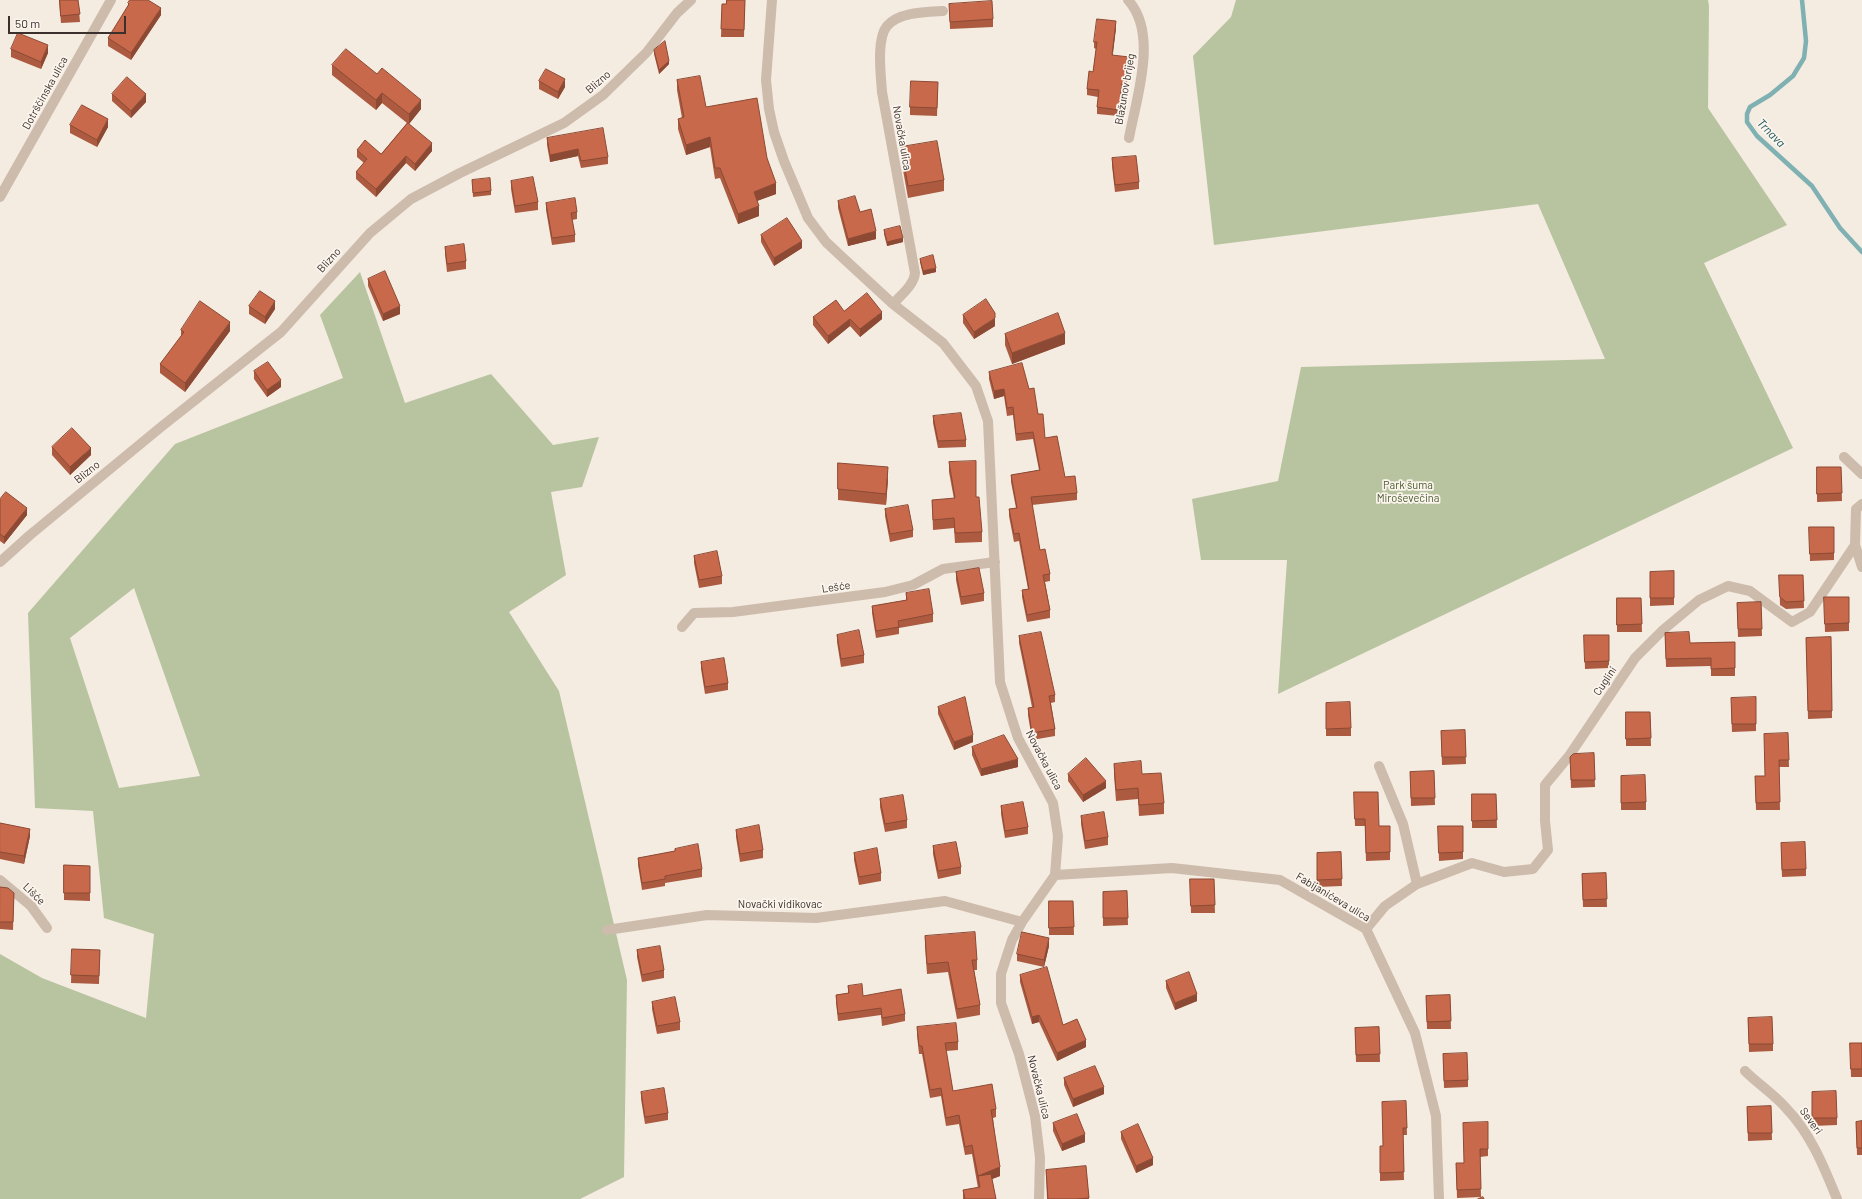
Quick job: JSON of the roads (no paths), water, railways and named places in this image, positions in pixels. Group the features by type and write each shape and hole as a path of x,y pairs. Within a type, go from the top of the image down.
{"street":[{"name":"Dotrščinska ulica","path":"0,197 111,0"},
{"name":"Blizno","path":"0,562 30,535 155,432 281,332 370,233 405,204 460,173 564,123 603,95 647,52 677,13 691,0"},
{"name":"Novačka ulica","path":"772,0 766,80 772,124 784,161 808,218 831,247 893,304 943,343 976,386 988,421 1000,682 1018,738 1053,803 1058,836 1055,875 1022,922 1012,940 1001,974 1001,1003 1019,1054 1035,1116 1040,1158 1039,1199"},
{"name":"Blažunov brijeg","path":"1128,0 1139,17 1143,32 1144,53 1129,138"},
{"name":"Novačka ulica","path":"893,304 912,283 915,273 899,196 882,92 880,66 881,44 887,26 896,20 921,12 943,11"},
{"path":"1844,457 1862,474"},
{"path":"1862,504 1856,509 1855,545 1862,567"},
{"name":"Cuglini","path":"1366,929 1384,906 1417,884 1472,863 1504,872 1533,869 1548,850 1545,821 1545,785 1569,756 1635,658 1663,630 1699,600 1728,586 1750,591 1792,622 1810,612 1855,545"},
{"name":"Lešće","path":"682,627 694,613 733,612 885,592 913,585 943,569 995,562"},
{"path":"1379,766 1403,824 1417,884"},
{"name":"Fabijanićeva ulica","path":"1055,875 1172,868 1280,880 1366,929 1415,1033 1436,1116 1439,1199"},
{"name":"Lišće","path":"0,880 31,906 47,928"},
{"name":"Novački vidikovac","path":"607,930 707,915 816,918 945,901 1022,922"},
{"name":"Severi","path":"1745,1071 1786,1108 1799,1123 1813,1144 1838,1199"}],"waterway":[{"name":"Trnava","path":"1802,0 1806,41 1804,58 1793,76 1770,95 1750,107 1747,114 1747,122 1757,136 1812,186 1840,228 1862,252"}],"park label":[{"name":"Park šuma Miroševečina","path":"1408,491"}]}
